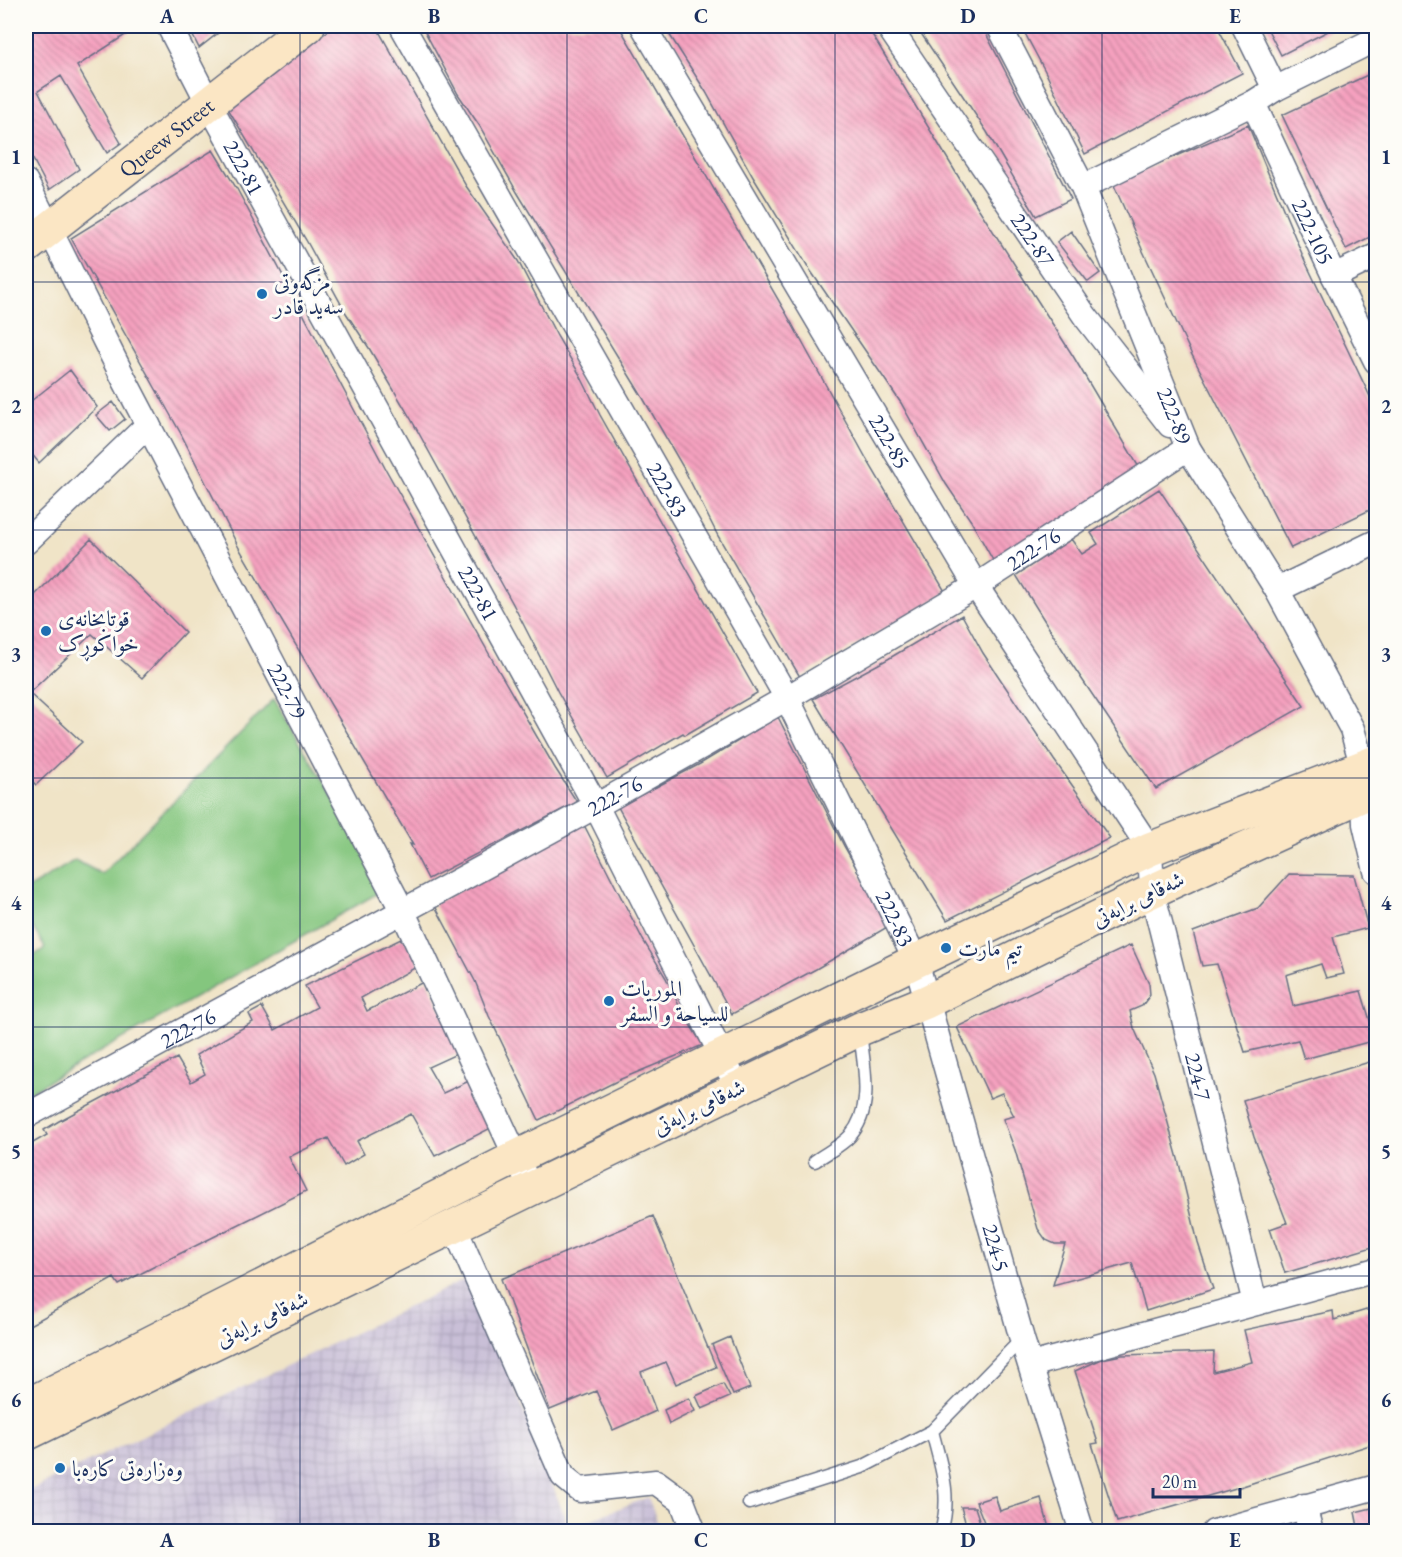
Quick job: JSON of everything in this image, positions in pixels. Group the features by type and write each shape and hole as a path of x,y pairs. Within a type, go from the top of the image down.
{"main road":[{"name":"Queew Street","path":"38,238 308,26"},
{"name":"شەقامی برایەتی","path":"26,1406 517,1157 1150,849 1370,778"},
{"name":"شەقامی برایەتی","path":"26,1434 860,1029 926,1002 1152,891 1370,778"}],"street":[{"name":"222-81","path":"169,26 209,104 596,806 738,1088"},
{"name":"222-83","path":"402,26 787,698 916,961"},
{"name":"222-85","path":"643,26 976,586 1150,849"},
{"name":"222-87","path":"888,26 1085,316 1188,448"},
{"name":"222-89","path":"999,26 1083,187 1188,448 1277,590 1352,729 1370,778 1365,824 1377,871"},
{"path":"1244,26 1275,89"},
{"path":"1083,187 1377,39"},
{"name":"222-105","path":"1253,103 1334,276 1377,361"},
{"name":"222-79","path":"26,182 38,238 148,425 402,910 531,1189"},
{"path":"1334,276 1377,255"},
{"path":"26,542 148,425"},
{"name":"222-76","path":"26,1116 596,806 787,698 976,586 1188,448"},
{"path":"1277,590 1377,542"},
{"name":"224-7","path":"1150,849 1152,891 1255,1303"},
{"name":"224-5","path":"916,961 1022,1339 1082,1532"},
{"path":"454,1226 562,1476 580,1490 656,1482 682,1501 694,1532"},
{"path":"1031,1365 1377,1270"},
{"path":"1214,1532 1377,1487"},
{"path":"1304,1506 1311,1532"}],"lane":[{"path":"815,1161 849,1136 862,1115 866,1096 860,1029"},
{"path":"749,1503 862,1467 932,1431 1022,1339"},
{"path":"932,1431 946,1484 946,1514 941,1532"}],"shaded area":[{"path":"472,1276 569,1528 648,1497 661,1531 27,1531 26,1492"}],"green space":[{"path":"274,699 387,888 26,1094 26,961 45,948 26,916 26,890 75,860 102,874"}],"building":[{"path":"26,26 130,26 133,30 77,66 121,143 107,153 61,76 38,91 79,169 49,190 26,146"},
{"path":"188,26 227,26 199,48"},
{"path":"335,26 376,26 466,186 518,261 600,415 757,693 607,778 411,419 346,313 306,240 223,100 294,56"},
{"path":"422,26 619,26 786,313 866,458 946,593 800,677 718,536 683,467 643,398 517,192 479,125 458,94"},
{"path":"664,26 867,26 961,181 1073,356 1143,474 995,564 971,521 946,484 901,403 810,270 753,177 706,92"},
{"path":"916,26 982,26 1071,199 1036,216 987,132"},
{"path":"1021,26 1217,26 1242,73 1085,154"},
{"path":"1266,26 1338,26 1281,55"},
{"path":"1376,71 1376,234 1346,249 1282,115"},
{"path":"1248,125 1305,261 1376,409 1376,507 1291,548 1191,353 1113,183"},
{"path":"213,150 237,189 385,468 492,659 577,802 428,879 410,844 413,845 239,548 180,432 71,238"},
{"path":"1071,231 1100,273 1088,282 1057,242"},
{"path":"70,370 97,407 39,463 26,447 26,405"},
{"path":"113,402 125,419 110,431 96,415"},
{"path":"1159,489 1304,706 1156,789 1069,660 1016,575 1071,539 1082,554 1098,544 1091,533"},
{"path":"91,539 185,632 142,678 92,634 29,693 82,742 36,785 26,775 26,604"},
{"path":"962,615 983,653 1054,760 1110,838 947,920 813,699 888,659"},
{"path":"778,717 844,846 889,926 816,969 732,1014 618,807 700,764"},
{"path":"583,823 683,1014 703,1045 621,1079 539,1120 489,1016 475,981 434,904"},
{"path":"1289,874 1354,875 1368,928 1333,937 1344,974 1326,978 1321,964 1286,975 1293,1006 1361,991 1376,1040 1304,1059 1298,1040 1245,1052 1217,964 1202,966 1193,932 1258,908"},
{"path":"405,937 420,965 361,998 367,1011 427,980 461,1052 428,1067 443,1093 469,1081 493,1127 435,1156 411,1114 357,1141 364,1154 344,1166 328,1138 289,1157 306,1191 119,1285 114,1278 26,1327 26,1147 47,1135 44,1130 59,1121 177,1058 191,1082 205,1074 196,1055 253,1022 249,1014 262,1007 275,1030 317,1007 305,986"},
{"path":"1131,945 1149,984 1150,995 1142,1006 1130,1011 1134,1028 1154,1073 1198,1243 1213,1289 1146,1311 1132,1263 1053,1285 1065,1244 1055,1244 1046,1240 1038,1229 1015,1150 1003,1119 1014,1116 1002,1093 990,1098 957,1027"},
{"path":"1376,1060 1376,1246 1285,1273 1270,1229 1287,1223 1254,1137 1243,1100"},
{"path":"653,1216 716,1367 676,1384 666,1362 641,1372 656,1411 613,1430 596,1391 550,1410 501,1279"},
{"path":"1376,1307 1376,1443 1243,1486 1117,1522 1092,1444 1098,1443 1075,1371 1102,1359 1122,1355 1214,1352 1213,1372 1252,1362 1244,1330 1333,1311 1334,1320"},
{"path":"730,1337 750,1388 733,1395 712,1345"},
{"path":"723,1384 730,1397 702,1409 696,1396"},
{"path":"689,1398 695,1411 669,1424 664,1410"},
{"path":"995,1496 1000,1511 1041,1498 1050,1532 988,1532 976,1502"},
{"path":"961,1507 975,1507 983,1532 968,1532"},
{"path":"1376,1507 1376,1532 1359,1532 1355,1512"}],"place":[{"name":"مزگەوتی سەید قادر","path":"262,294"},
{"name":"قوتابخانەی خواکوڕک","path":"46,631"},
{"name":"تيم مارت","path":"946,948"},
{"name":"الموريات للسياحة و السفر","path":"609,1001"},
{"name":"وەزارەتی کارەبا","path":"60,1468"}]}
